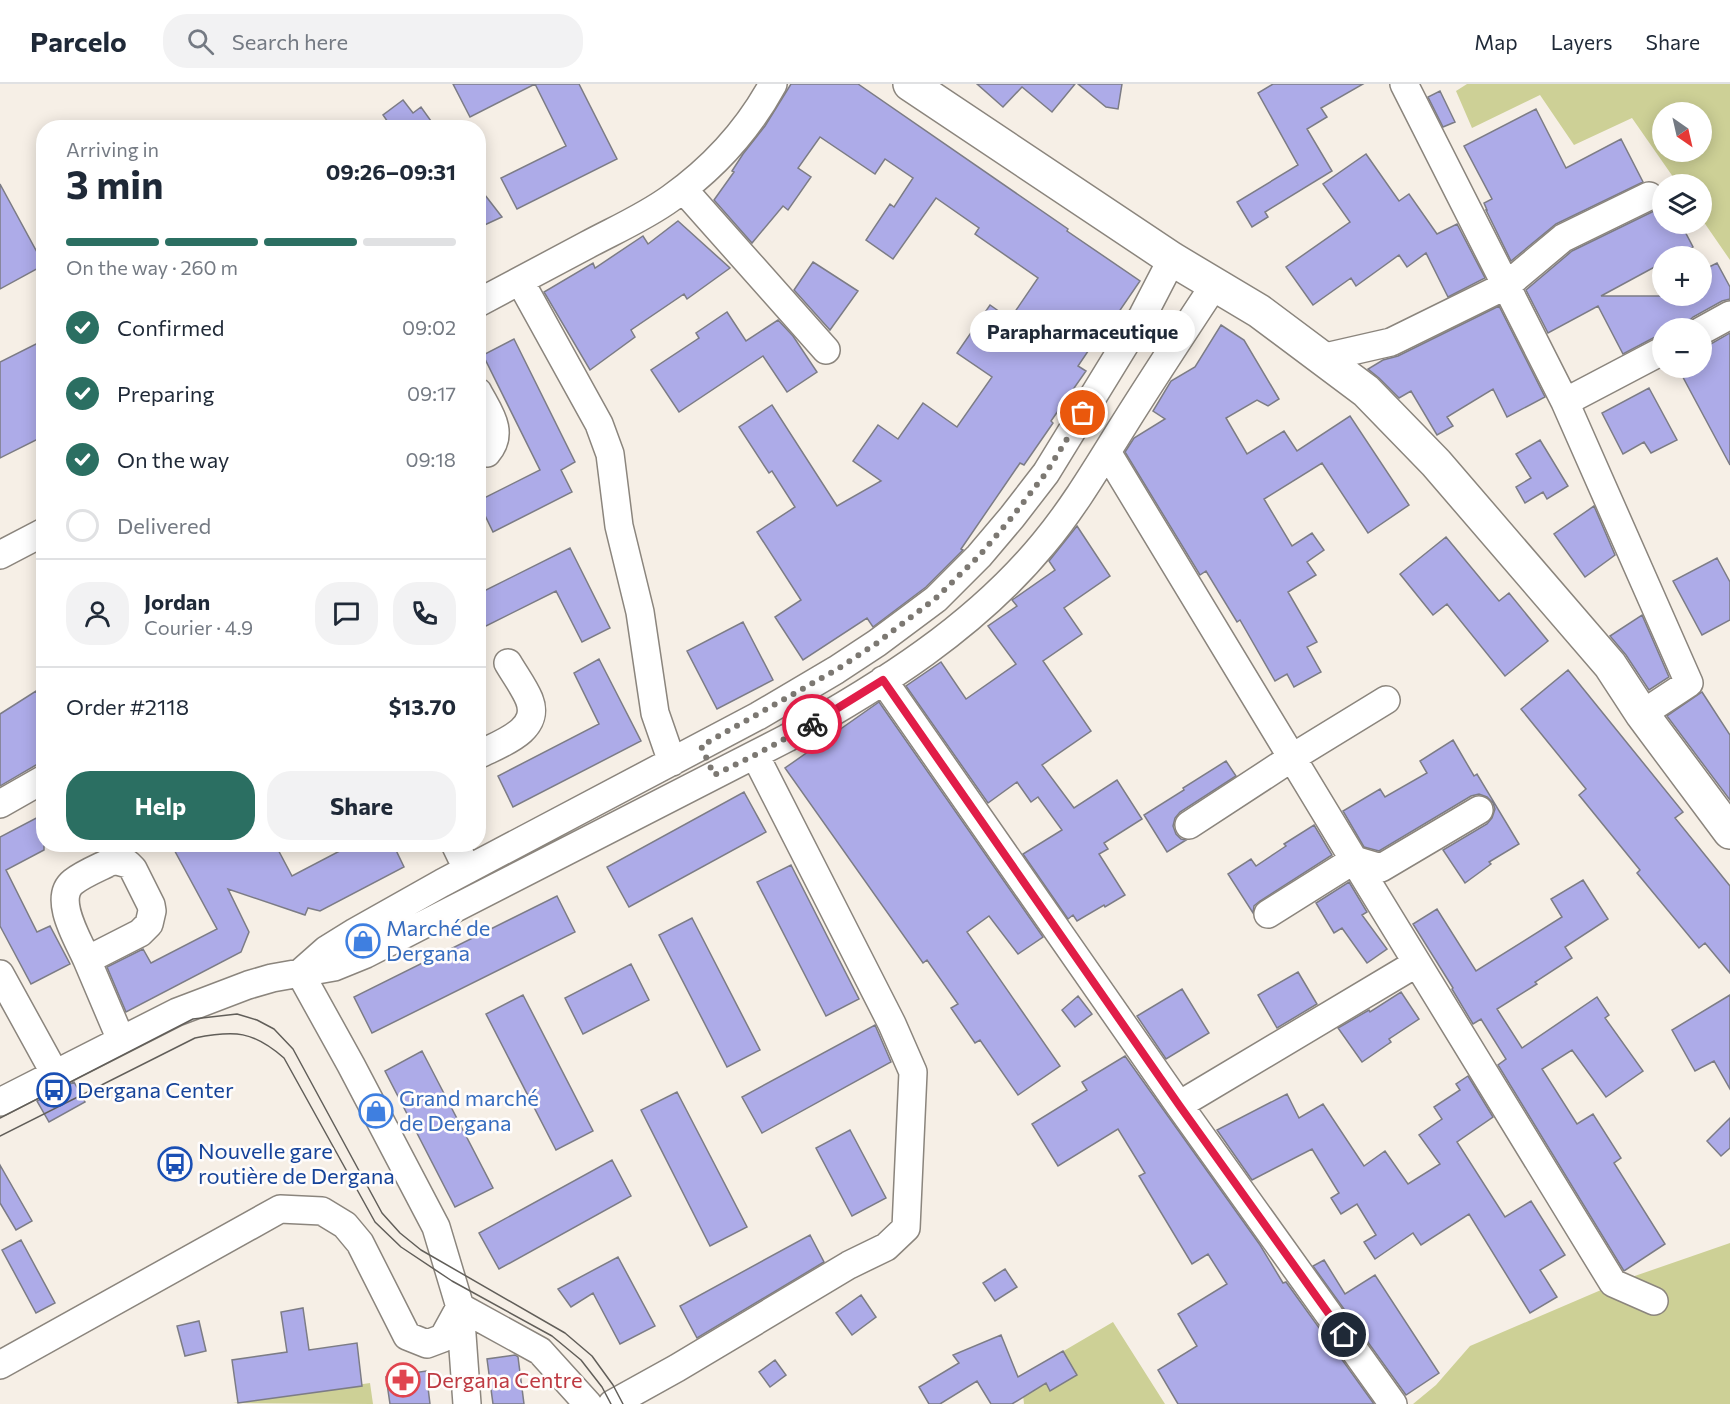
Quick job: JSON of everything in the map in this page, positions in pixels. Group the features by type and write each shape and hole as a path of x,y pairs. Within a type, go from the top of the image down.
{"main road":[{"path":"910,84 1172,260 1259,312 1366,391 1437,463 1610,665 1642,714 1730,832"}],"street":[{"path":"486,299 640,218 684,189 722,156 764,101 773,84"},
{"path":"1404,84 1565,402 1689,683 1642,714"},
{"path":"684,189 826,350"},
{"path":"1321,358 1391,342 1507,285 1563,238 1649,196"},
{"path":"300,973 340,940 468,869 672,762 836,670 877,643 936,598 979,556 1046,473 1143,315 1172,260"},
{"path":"520,280 599,424 610,454 618,526 640,612 655,713 672,762"},
{"path":"0,1102 177,1012 224,993 272,978 334,967 366,954 755,755 823,718 930,650 1004,587 1038,551 1060,523 1215,285"},
{"path":"1712,325 1730,315"},
{"path":"1565,402 1652,356"},
{"path":"486,408 496,433 492,447 487,453"},
{"path":"1083,413 1111,445 1354,860 1613,1283 1654,1301"},
{"path":"0,555 36,536"},
{"path":"486,751 521,732 531,718 530,701 508,663"},
{"path":"883,680 1179,1105 1393,1404"},
{"path":"1189,825 1386,700"},
{"path":"701,746 714,775"},
{"path":"612,1404 677,1368 849,1265 886,1247 906,1228 913,1072 892,1024 755,755"},
{"path":"0,804 36,784"},
{"path":"1268,914 1354,860 1381,868 1479,810"},
{"path":"459,852 468,869"},
{"path":"87,960 121,1040"},
{"path":"1179,1105 1418,963"},
{"path":"300,973 436,1227 460,1306 467,1404"},
{"path":"0,974 47,1077"},
{"path":"0,1010 47,1077"},
{"path":"0,1365 280,1209 322,1211 345,1226 360,1243 407,1336 427,1344 443,1338 460,1306"},
{"path":"460,1306 540,1351 588,1404"}],"green space":[{"path":"1467,84 1730,84 1730,260 1712,234 1712,174 1671,174 1663,162 1712,162 1712,102 1652,102 1652,147 1632,118 1574,145 1540,95 1472,128 1456,91"},
{"path":"1730,1243 1730,1404 1413,1404 1436,1385 1470,1346 1629,1278"},
{"path":"1113,1322 1165,1404 1024,1404 1021,1376"},
{"path":"370,1383 373,1404 233,1403"}],"building":[{"path":"453,84 535,84 470,117"},
{"path":"535,84 579,84 617,159 517,209 501,178 566,146"},
{"path":"791,84 858,84 1140,281 1114,319 1111,317 1078,366 1086,371 1051,421 1053,423 1024,465 1020,463 961,549 963,550 926,587 873,627 867,618 803,660 775,617 801,600 757,532 795,507 772,471 769,473 739,427 772,405 837,506 881,481 853,461 878,425 898,439 923,403 957,427 992,377 957,353 990,305 1010,319 1038,278 975,234 979,228 936,198 893,259 866,240 890,204 894,207 913,178 885,159 875,174 820,137 798,168 811,177 788,210 783,206 752,243 714,200"},
{"path":"977,84 1075,84 1052,112 1022,87 1003,107"},
{"path":"1078,84 1122,84 1118,109 1106,107"},
{"path":"1273,84 1363,84 1321,108 1327,117 1307,129 1332,171 1265,212 1268,217 1252,227 1237,202 1298,165 1258,93"},
{"path":"1440,91 1455,122 1443,127 1428,97"},
{"path":"403,100 413,113 421,107 430,120 386,120 383,115"},
{"path":"1536,109 1566,168 1621,139 1643,182 1556,224 1511,261 1486,210 1484,203 1492,199 1464,146"},
{"path":"1366,154 1399,201 1409,194 1437,234 1457,224 1485,278 1448,297 1426,253 1407,267 1399,255 1356,286 1351,278 1313,305 1286,267 1350,222 1323,184"},
{"path":"0,184 36,250 36,269 0,289"},
{"path":"486,196 502,217 486,224"},
{"path":"1652,212 1652,234 1686,234 1692,246 1652,246 1652,268 1601,296 1652,296 1652,306 1712,306 1712,266 1717,263 1730,287 1730,299 1692,318 1652,318 1652,339 1623,354 1598,306 1548,333 1526,290 1572,251"},
{"path":"678,221 730,268 687,299 684,294 631,330 635,337 590,370 544,292 593,263 595,268 643,236 648,244"},
{"path":"813,262 858,291 830,330 794,290"},
{"path":"1499,306 1545,397 1507,417 1493,389 1447,417 1453,426 1437,435 1411,391 1399,398 1368,369 1383,360 1398,356"},
{"path":"727,312 746,341 778,320 793,336 817,372 787,392 763,356 679,412 651,370 699,338 696,333"},
{"path":"1221,325 1244,340 1279,399 1268,406 1257,400 1226,418 1247,454 1284,431 1297,451 1350,416 1409,505 1368,533 1322,463 1264,499 1292,546 1312,533 1324,550 1307,562 1316,575 1288,592 1317,642 1307,647 1321,672 1294,687 1287,674 1275,681 1240,620 1237,622 1206,571 1200,575 1125,452 1134,438 1165,419 1153,411 1171,381 1195,367"},
{"path":"1730,333 1730,465 1683,378 1712,378 1712,343"},
{"path":"514,339 575,462 561,470 572,492 493,532 486,518 486,497 540,470 486,361 486,353"},
{"path":"36,344 36,440 0,458 0,362"},
{"path":"1649,388 1677,440 1651,453 1644,442 1623,454 1602,413"},
{"path":"1540,440 1568,486 1547,499 1543,492 1525,503 1516,487 1531,478 1516,454"},
{"path":"1594,506 1615,555 1585,577 1554,534"},
{"path":"1077,526 1110,576 1064,608 1082,634 1043,661 1091,731 1042,765 1074,808 1117,780 1142,819 1104,843 1108,849 1099,854 1125,895 1077,921 1073,915 1068,919 1023,854 1062,830 1038,797 1031,802 1017,782 988,803 906,686 941,662 966,699 1016,664 988,626 1017,606 1012,600 1055,570 1049,561"},
{"path":"1446,537 1499,601 1509,593 1548,641 1505,676 1447,604 1433,615 1400,574"},
{"path":"570,548 610,628 582,642 556,591 486,626 486,590"},
{"path":"1717,558 1730,582 1730,620 1702,635 1673,581"},
{"path":"1642,615 1669,677 1649,690 1626,655 1610,636"},
{"path":"743,622 773,680 717,709 687,651"},
{"path":"599,659 641,741 513,807 498,776 599,724 574,673"},
{"path":"1568,670 1683,812 1675,818 1730,886 1730,973 1705,943 1699,948 1637,873 1640,870 1579,795 1586,789 1521,709"},
{"path":"36,691 36,765 0,786 0,714"},
{"path":"1702,692 1730,735 1730,800 1667,716"},
{"path":"879,702 1043,937 1018,954 989,916 967,932 1060,1066 1018,1095 980,1040 975,1043 951,1008 958,1004 927,960 923,963 785,768"},
{"path":"1453,740 1474,776 1477,774 1519,844 1489,862 1491,864 1465,883 1443,850 1487,824 1492,818 1495,809 1487,797 1479,794 1471,796 1379,851 1364,847 1343,811 1380,789 1385,797 1427,773 1420,761"},
{"path":"1226,761 1236,776 1180,812 1173,826 1176,834 1186,840 1167,852 1144,815"},
{"path":"744,792 766,832 629,907 607,867"},
{"path":"36,818 36,852 40,852 6,870 37,932 50,926 70,964 31,984 0,926 0,837"},
{"path":"1314,825 1332,855 1260,901 1254,906 1253,913 1228,874 1251,859 1256,866 1286,846 1284,844"},
{"path":"175,852 279,852 292,876 338,852 397,852 404,867 320,911 308,908 305,915 228,889 249,932 241,952 126,1012 107,967 143,949 151,963 217,929"},
{"path":"791,865 859,999 826,1016 757,882"},
{"path":"1583,880 1608,919 1565,947 1572,958 1535,982 1537,984 1497,1009 1522,1048 1597,997 1609,1015 1605,1018 1643,1071 1606,1097 1572,1050 1542,1069 1577,1124 1593,1114 1621,1158 1614,1163 1665,1244 1624,1271 1498,1065 1506,1059 1481,1019 1473,1024 1413,924 1437,909 1476,971 1562,917 1551,899"},
{"path":"1349,882 1367,912 1362,915 1387,949 1367,963 1342,928 1334,933 1316,903"},
{"path":"557,896 575,932 372,1033 354,997"},
{"path":"692,918 760,1050 727,1067 659,935"},
{"path":"631,964 649,1000 583,1034 565,998"},
{"path":"1298,972 1317,1004 1277,1028 1258,995"},
{"path":"1182,989 1209,1033 1166,1059 1137,1016"},
{"path":"1401,992 1419,1019 1389,1039 1391,1042 1362,1062 1338,1028 1369,1010 1370,1012"},
{"path":"523,995 593,1131 556,1150 486,1014"},
{"path":"1730,995 1730,1089 1714,1061 1695,1071 1672,1030"},
{"path":"1078,996 1092,1014 1075,1027 1062,1010"},
{"path":"875,1025 891,1062 762,1133 742,1097"},
{"path":"422,1051 493,1188 455,1207 385,1071"},
{"path":"1125,1056 1260,1245 1283,1283 1286,1282 1374,1404 1178,1404 1158,1370 1197,1346 1178,1314 1227,1284 1208,1254 1192,1264 1139,1176 1145,1173 1118,1129 1058,1166 1032,1124 1087,1090 1082,1082"},
{"path":"1468,1076 1493,1117 1457,1142 1505,1217 1531,1201 1565,1255 1540,1270 1557,1297 1530,1313 1469,1214 1421,1245 1413,1233 1375,1259 1364,1242 1376,1235 1357,1204 1341,1214 1331,1198 1339,1193 1312,1149 1252,1180 1217,1130 1287,1094 1299,1118 1323,1104 1364,1166 1385,1151 1408,1184 1440,1164 1419,1135 1442,1119 1434,1107 1460,1090 1456,1084"},
{"path":"74,1082 85,1102 49,1122 37,1101"},
{"path":"677,1092 747,1227 710,1246 641,1110"},
{"path":"1730,1118 1730,1148 1721,1156 1707,1141"},
{"path":"850,1130 886,1198 852,1216 816,1148"},
{"path":"612,1160 631,1196 499,1269 479,1233"},
{"path":"0,1165 32,1221 16,1230 0,1203"},
{"path":"810,1235 824,1262 697,1338 680,1306"},
{"path":"21,1240 55,1303 36,1313 2,1250"},
{"path":"618,1257 655,1326 620,1344 593,1293 571,1307 558,1289"},
{"path":"1324,1260 1345,1294 1375,1275 1439,1373 1406,1395 1313,1266"},
{"path":"1005,1269 1017,1287 995,1301 983,1283"},
{"path":"861,1295 876,1317 852,1335 836,1313"},
{"path":"303,1308 309,1350 357,1343 362,1386 238,1403 232,1360 287,1352 281,1312"},
{"path":"199,1321 206,1351 185,1356 177,1326"},
{"path":"1001,1335 1018,1377 1063,1351 1077,1375 1050,1391 1046,1383 1012,1404 991,1404 977,1381 940,1404 929,1404 919,1387 959,1363 953,1355"},
{"path":"515,1355 518,1357 524,1404 493,1404 487,1359"},
{"path":"775,1360 786,1375 770,1387 759,1372"},
{"path":"426,1371 430,1404 390,1404 386,1377"}],"tram line":[{"path":"0,1118 193,1019 237,1014 257,1020 274,1029 293,1049 382,1213 400,1233 421,1250 565,1333 592,1356 613,1385 623,1404"},
{"path":"0,1136 195,1038 233,1034 263,1042 284,1058 375,1222 401,1247 452,1281 552,1336 581,1360 602,1387 611,1404"}],"way so far":[{"path":"812,724 714,775 701,746 758,716 836,670 920,612 952,584 1012,517 1046,473 1083,413"}],"place":[{"name":"Parapharmaceutique","path":"1083,413"},
{"name":"Marché de Dergana","path":"363,941"},
{"name":"Dergana Center","path":"54,1090"},
{"name":"Grand marché de Dergana","path":"376,1111"},
{"name":"Nouvelle gare routière de Dergana","path":"175,1164"},
{"name":"Dergana Centre","path":"403,1380"}],"route":[{"path":"812,724 883,680 1179,1105 1344,1335"}]}
